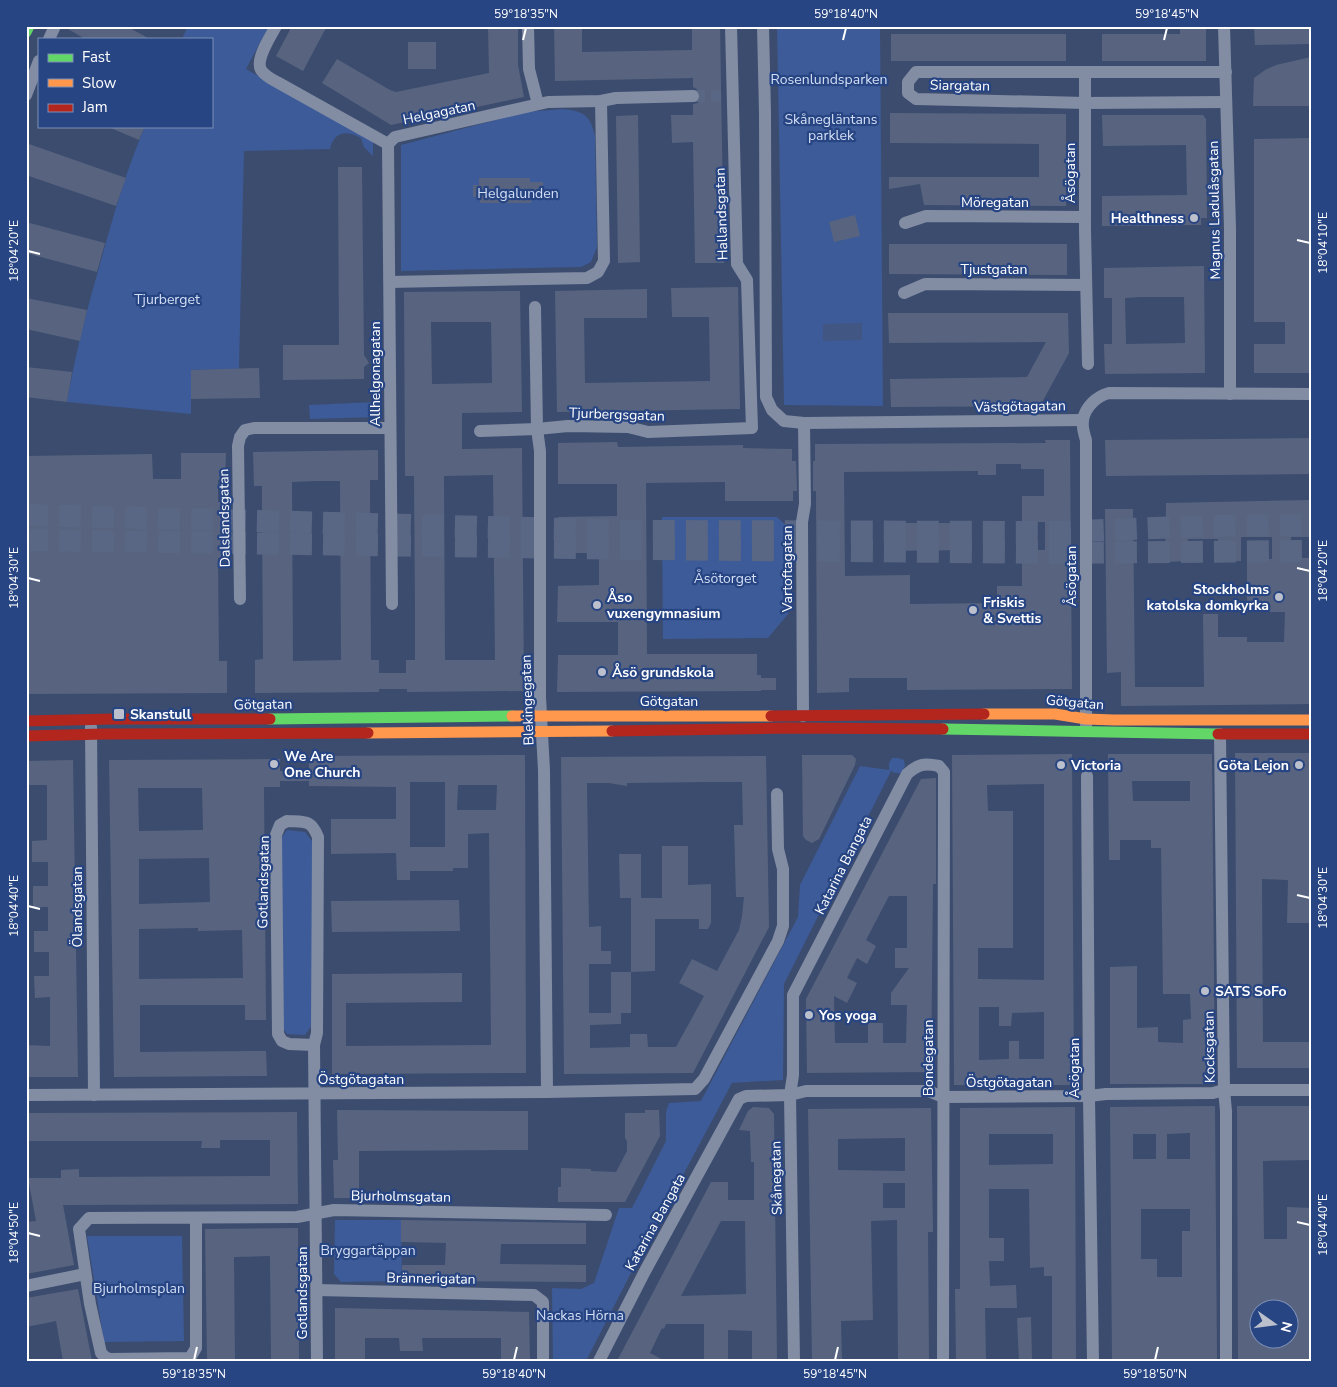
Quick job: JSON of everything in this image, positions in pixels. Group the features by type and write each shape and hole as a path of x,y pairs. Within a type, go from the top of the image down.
{"street":[{"path":"26,32 28,26"},
{"path":"49,38 54,26"},
{"path":"276,26 262,51 259,65 262,71 277,82 388,144"},
{"path":"528,26 529,69 538,104"},
{"name":"Hallandsgatan","path":"732,26 727,96 737,264 747,280 752,428"},
{"name":"Västgötagatan","path":"762,26 765,122 766,397 772,410 784,421 804,423 1083,420 1090,405 1101,395 1109,393 1311,394"},
{"name":"Magnus Ladulåsgatan","path":"1224,26 1230,228 1230,394"},
{"path":"26,95 38,64"},
{"name":"Siargatan","path":"1226,72 916,72 908,82 908,93 916,99 1226,102"},
{"name":"Åsögatan","path":"1085,73 1084,217 1088,364"},
{"name":"Helgagatan","path":"388,144 395,137 548,102 693,96"},
{"path":"390,282 587,278 598,272 604,261 601,101"},
{"name":"Allhelgonagatan","path":"388,144 392,604"},
{"name":"Möregatan","path":"905,223 926,216 1084,217"},
{"name":"Tjustgatan","path":"904,293 925,284 1086,285"},
{"name":"Blekingegatan","path":"535,307 537,429 540,451 540,697 544,770 547,1092"},
{"name":"Åsögatan","path":"1083,420 1086,440 1086,732"},
{"name":"Vartoftagatan","path":"802,716 802,522 805,504 804,423"},
{"name":"Tjurbergsgatan","path":"480,431 568,426 628,427 648,432 752,428"},
{"name":"Dalslandsgatan","path":"240,599 238,446 240,437 246,430 254,428 390,428"},
{"name":"Götgatan","path":"26,721 91,719 223,720 943,714 1054,714 1086,719 1114,720 1311,720"},
{"name":"Ölandsgatan","path":"91,719 94,1095"},
{"name":"Götgatan","path":"26,736 91,734 500,733 796,728 1311,734"},
{"name":"Kocksgatan","path":"1220,734 1224,1090 1226,1111 1226,1361"},
{"name":"Katarina Bangata","path":"793,995 906,774 916,766 932,764"},
{"name":"Bondegatan","path":"932,764 939,766 944,772 943,1361"},
{"name":"Åsögatan","path":"1087,776 1093,1361"},
{"name":"Östgötagatan","path":"26,1095 547,1092 695,1089 704,1079 778,941 783,926 783,869 778,849 777,794"},
{"name":"Gotlandsgatan","path":"314,1045 288,1044 278,1034 276,835 280,825 287,822 308,822 314,827 318,837 317,1033 314,1045 317,1361"},
{"name":"Skånegatan","path":"793,995 794,1075 790,1095 794,1361"},
{"name":"Östgötagatan","path":"739,1099 746,1096 790,1095 806,1091 928,1091 943,1097 1089,1096 1106,1094 1213,1093 1224,1090 1311,1090"},
{"name":"Katarina Bangata","path":"599,1361 644,1273 739,1099"},
{"name":"Bjurholmsgatan","path":"196,1218 297,1217 334,1210 606,1215"},
{"path":"90,1218 196,1218 196,1348 190,1358 110,1359 105,1357 101,1352 79,1229 90,1218"},
{"path":"26,1286 86,1274"},
{"name":"Brännerigatan","path":"317,1290 534,1296 543,1302 544,1361"}],"green space":[{"name":"Tjurberget","path":"188,26 269,26 246,69 373,141 373,156 364,147 361,138 346,133 335,139 330,149 244,151 239,369 191,370 191,414 67,402 90,298 126,177 144,128 212,128 212,38 182,38"},
{"name":"Rosenlundsparken","path":"777,26 880,26 883,406 784,405"},
{"name":"Helgalunden","path":"562,109 576,111 585,115 591,123 595,136 597,247 591,262 581,267 401,271 401,145 526,112"},
{"path":"376,402 377,417 310,419 309,405"},
{"name":"Åsötorget","path":"662,517 777,517 789,528 788,614 768,638 663,639"},
{"name":"Nackas Hörna","path":"892,758 904,760 905,766 901,773 891,771 784,984 783,1080 732,1083 586,1361 553,1361 552,1288 581,1289 594,1283 619,1208 632,1208 666,1141 666,1112 669,1103 701,1101 798,917 800,885 860,766 889,770 889,763"},
{"path":"287,830 305,832 312,841 312,1025 305,1035 287,1034 281,1026 280,840"},
{"name":"Bryggartäppan","path":"335,1220 401,1220 402,1281 341,1282 334,1274"},
{"name":"Bjurholmsplan","path":"87,1236 182,1236 184,1341 104,1342"}],"shaded area":[{"path":"862,323 862,340 823,341 823,324"}],"building":[{"path":"63,26 126,26 148,38 83,38"},
{"path":"292,26 327,26 303,71 276,56"},
{"path":"488,26 518,26 518,65 524,97 391,125 322,83 337,59 396,92 489,73"},
{"path":"554,26 582,26 582,52 692,50 692,26 720,26 724,263 695,263 693,142 672,143 671,115 693,115 693,104 698,103 700,99 700,91 693,87 693,78 555,81"},
{"path":"1180,26 1206,26 1206,61 1102,61 1102,34 1180,34"},
{"path":"1254,26 1311,26 1311,44 1255,45"},
{"path":"891,34 1066,34 1066,61 891,61"},
{"path":"408,42 436,42 436,69 408,69"},
{"path":"1311,57 1311,106 1253,106 1254,78 1276,65"},
{"path":"890,113 1066,114 1066,206 924,205 920,184 889,189 889,177 1039,177 1039,144 890,143"},
{"path":"638,115 640,262 618,263 616,116"},
{"path":"1102,115 1203,115 1206,119 1207,218 1201,218 1201,225 1102,226 1102,196 1187,195 1186,145 1103,146"},
{"path":"111,128 144,128 139,140"},
{"path":"1311,138 1311,373 1254,373 1254,344 1285,344 1285,322 1254,322 1254,139"},
{"path":"26,143 126,178 116,206 26,175"},
{"path":"338,167 362,167 364,355 369,363 364,367 364,379 283,380 283,345 339,345"},
{"path":"479,178 530,178 530,182 543,182 543,198 531,198 531,203 480,203 480,197 473,197 473,185 479,185"},
{"path":"855,215 860,236 834,242 829,222"},
{"path":"26,222 105,243 97,272 26,253"},
{"path":"889,244 1067,244 1067,275 889,274"},
{"path":"1204,266 1205,373 1105,374 1104,344 1112,344 1112,298 1104,298 1104,268","holes":["1184,297 1185,343 1126,344 1125,298"]},
{"path":"738,287 740,409 557,412 555,291 647,289 647,318 584,318 585,383 710,381 709,317 672,317 671,288"},
{"path":"520,291 522,412 462,413 462,449 522,448 524,691 407,692 407,689 379,689 379,692 255,693 255,660 263,659 262,486 254,486 253,452 378,450 378,480 370,480 371,660 379,660 379,673 406,673 406,660 415,660 414,476 405,476 404,292","holes":["431,322 491,322 492,383 432,384","493,475 495,660 445,660 444,476","340,481 341,660 293,661 292,482"]},
{"path":"26,298 87,310 80,341 26,329"},
{"path":"888,313 1068,313 1069,353 1040,406 891,407 890,379 1027,377 1046,342 889,343"},
{"path":"26,367 72,372 67,402 26,397"},
{"path":"259,368 260,398 191,399 191,370"},
{"path":"1311,438 1311,474 1106,476 1105,440"},
{"path":"1045,440 1070,440 1072,689 907,690 907,678 849,678 849,692 817,693 816,491 813,491 815,444 1046,443","holes":["996,464 1021,464 1021,469 1044,469 1044,496 1022,496 1022,522 1045,522 1045,550 1022,550 1022,586 997,586 997,603 910,604 910,575 845,576 844,472 978,471 978,475 996,475"]},
{"path":"617,442 618,447 743,445 743,448 792,449 792,461 796,461 797,491 793,491 793,501 725,501 725,482 646,483 647,654 757,654 757,675 761,675 761,678 776,678 776,690 557,692 558,655 618,655 618,622 557,622 558,586 599,585 599,553 558,553 558,517 617,516 617,484 558,484 558,443"},
{"path":"181,453 226,453 225,481 218,480 218,502 225,502 226,558 218,558 219,661 227,661 227,693 26,694 26,456 152,454 153,479 181,479"},
{"path":"1311,500 1311,537 1291,537 1291,558 1311,558 1311,704 1121,706 1121,672 1107,673 1105,509 1133,509 1135,687 1204,687 1203,614 1218,614 1218,637 1247,637 1247,642 1284,642 1285,612 1247,612 1247,559 1272,559 1272,537 1241,537 1241,561 1218,561 1218,539 1188,539 1188,561 1165,562 1166,503"},
{"path":"884,523 971,523 972,550 884,551"},
{"path":"1235,753 1311,753 1310,923 1287,923 1288,880 1262,879 1263,1042 1311,1042 1311,1068 1237,1068"},
{"path":"1072,754 1074,1085 954,1085 952,755","holes":["1044,784 1044,980 978,979 978,948 1013,948 1013,811 988,811 987,785","979,1007 999,1007 999,1026 1011,1026 1012,1013 1044,1012 1044,1059 1019,1059 1019,1041 1009,1041 1009,1059 979,1060"]},
{"path":"1108,754 1212,754 1215,1084 1110,1084 1110,967 1137,966 1137,1028 1158,1027 1158,1042 1183,1043 1183,1020 1191,1019 1190,994 1163,994 1161,848 1151,848 1151,840 1120,840 1120,860 1109,860","holes":["1132,781 1190,781 1190,801 1133,801"]},
{"path":"525,755 526,1073 332,1074 332,974 462,973 462,1002 346,1003 346,1046 491,1045 489,833 468,834 468,868 453,868 453,871 410,871 410,880 397,880 396,853 331,854 331,819 396,819 396,787 309,786 309,781 280,781 280,787 264,787 266,1020 245,1020 245,1005 140,1005 140,1052 266,1051 267,1076 114,1077 109,760 280,759 280,771 309,771 309,756","holes":["410,782 445,782 445,847 410,847","458,785 497,785 496,810 457,810","138,788 202,788 203,830 139,831","209,858 210,902 139,904 139,859","198,928 198,931 242,930 243,978 139,979 139,929"]},
{"path":"802,755 852,755 856,759 855,765 819,839 812,843 803,836"},
{"path":"766,756 769,927 693,1073 564,1074 561,757","holes":["742,782 743,825 734,825 736,897 744,897 739,930 717,971 692,959 679,983 704,996 676,1047 648,1047 647,1034 630,1034 630,1047 590,1048 590,1025 621,1024 621,1013 631,1013 631,972 611,972 611,1013 589,1013 589,964 611,964 611,951 601,951 601,926 589,927 587,783 609,783 627,786 627,783"]},
{"path":"73,760 78,1077 26,1077 26,1045 50,1046 50,997 35,998 34,976 49,976 49,952 34,952 34,931 48,931 48,907 33,907 33,886 48,886 48,862 32,862 32,841 47,840 47,785 26,785 26,761"},
{"path":"936,778 936,884 933,884 931,1072 807,1073 806,999 921,779","holes":["889,896 907,896 907,948 895,948 895,968 909,968 891,993 891,1005 907,1005 906,1043 883,1043 883,1023 868,1023 868,1043 835,1043 834,996 847,1003 857,983 847,978 857,958 867,964 876,946 866,940"]},
{"path":"662,846 688,846 688,885 711,884 711,923 708,929 699,929 699,919 655,919 655,971 631,972 631,898 620,898 619,854 641,854 641,898 662,898"},
{"path":"459,900 460,931 332,932 331,901"},
{"path":"1215,1106 1217,1361 1112,1361 1110,1107","holes":["1190,1133 1190,1159 1167,1159 1167,1134","1133,1134 1156,1134 1156,1159 1133,1159","1141,1209 1190,1209 1190,1231 1182,1231 1182,1277 1157,1277 1157,1259 1141,1259"]},
{"path":"1237,1106 1311,1106 1311,1160 1263,1161 1264,1239 1287,1239 1287,1207 1311,1208 1311,1361 1238,1361"},
{"path":"753,1107 769,1108 774,1114 777,1361 752,1361 752,1331 728,1330 728,1361 704,1361 704,1324 666,1324 664,1329 662,1328 650,1353 665,1361 617,1361 711,1182 728,1182 728,1200 754,1200 754,1162 751,1162 750,1131 739,1130 748,1111","holes":["721,1221 745,1221 746,1294 681,1296"]},
{"path":"1075,1107 1076,1361 1052,1361 1052,1276 1044,1276 1044,1267 1030,1268 1029,1189 989,1189 989,1238 1004,1238 1004,1261 989,1261 990,1286 1016,1285 1017,1308 985,1308 986,1361 956,1361 955,1289 960,1289 960,1108","holes":["989,1134 1053,1134 1053,1164 989,1165"]},
{"path":"931,1108 933,1232 928,1232 929,1361 898,1361 897,1220 871,1221 873,1320 841,1321 842,1361 812,1361 808,1109","holes":["905,1138 905,1171 838,1170 838,1139","883,1183 905,1183 905,1208 883,1208"]},
{"path":"337,1110 528,1111 528,1150 359,1151 359,1198 334,1198 333,1160 338,1160"},
{"path":"645,1110 659,1110 660,1136 625,1202 558,1202 558,1187 561,1187 561,1168 616,1172 627,1151 625,1113 645,1113"},
{"path":"297,1112 298,1204 63,1205 74,1265 26,1274 26,1222 36,1221 28,1178 61,1178 61,1170 79,1169 79,1177 270,1176 270,1140 220,1140 220,1148 201,1148 202,1141 26,1141 26,1113"},
{"path":"401,1220 586,1223 586,1244 501,1244 500,1264 586,1265 586,1282 402,1281 402,1265 445,1265 446,1243 401,1242"},
{"path":"298,1228 299,1361 271,1361 270,1256 234,1257 235,1361 207,1361 205,1229"},
{"path":"78,1289 92,1361 63,1361 56,1321 26,1327 26,1298"},
{"path":"335,1308 529,1312 530,1361 501,1361 501,1338 422,1338 423,1351 400,1351 399,1338 365,1338 365,1361 335,1361"},
{"path":"1031,1317 1032,1361 1019,1361 1017,1318"}],"tunnel":[{"path":"693,96 721,96"},
{"path":"26,515 642,531 1056,532 1207,526 1311,525"},
{"path":"26,540 1056,553 1311,551"}],"traffic: fast":[{"path":"26,32 29,26"},
{"path":"270,719 512,716"},
{"path":"943,729 1218,734"}],"traffic: slow":[{"path":"984,714 1055,714 1086,719 1114,720 1311,720"},
{"path":"512,716 771,716"},
{"path":"368,733 612,731"}],"traffic: jam":[{"path":"771,716 984,714"},
{"path":"26,721 270,719"},
{"path":"612,731 787,728 943,729"},
{"path":"26,736 368,733"},
{"path":"1218,734 1311,734"}],"place":[{"name":"Healthness","path":"1194,218"},
{"name":"Stockholms katolska domkyrka","path":"1279,597"},
{"name":"Åso vuxengymnasium","path":"597,605"},
{"name":"Friskis & Svettis","path":"973,610"},
{"name":"Åsö grundskola","path":"602,672"},
{"name":"Skanstull","path":"119,714"},
{"name":"We Are One Church","path":"274,764"},
{"name":"Victoria","path":"1061,765"},
{"name":"Göta Lejon","path":"1299,765"},
{"name":"SATS SoFo","path":"1205,991"},
{"name":"Yos yoga","path":"809,1015"}],"park label":[{"name":"Skånegläntans parklek","path":"831,128"}]}
